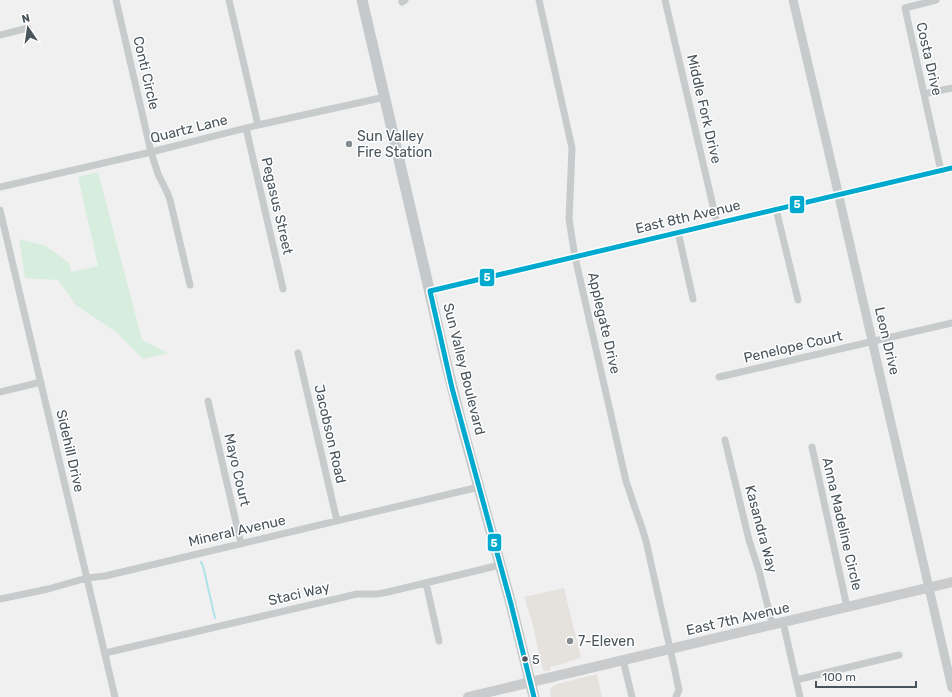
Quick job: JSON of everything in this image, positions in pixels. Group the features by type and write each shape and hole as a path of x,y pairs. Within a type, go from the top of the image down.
{"main road":[{"name":"Sun Valley Boulevard","path":"362,0 452,388 511,604 534,697"},
{"name":"East 7th Avenue","path":"468,697 952,582"}],"street":[{"name":"Conti Circle","path":"116,0 151,152 158,174 170,200 190,285"},
{"path":"229,0 258,125"},
{"name":"Applegate Drive","path":"539,0 572,148 569,219 575,257 626,481 646,541 671,649 679,690 676,697"},
{"name":"Middle Fork Drive","path":"665,0 716,223"},
{"name":"Leon Drive","path":"792,0 839,194 952,688"},
{"name":"Costa Drive","path":"936,0 904,8 942,171"},
{"path":"0,35 28,28"},
{"path":"924,94 952,88"},
{"name":"Quartz Lane","path":"0,187 151,152 258,125 385,97"},
{"name":"Pegasus Street","path":"246,128 283,289"},
{"name":"East 8th Avenue","path":"430,291 952,168"},
{"path":"776,209 798,300"},
{"name":"Sidehill Drive","path":"0,210 116,697"},
{"path":"678,232 693,299"},
{"name":"Penelope Court","path":"719,377 952,323"},
{"name":"Jacobson Road","path":"298,353 337,521"},
{"path":"0,392 41,382"},
{"name":"Mayo Court","path":"208,401 241,544"},
{"name":"Kasandra Way","path":"725,440 749,540 759,571 771,619 778,624 800,697"},
{"name":"Anna Madeline Circle","path":"812,447 848,607"},
{"name":"Mineral Avenue","path":"0,599 48,589 87,578 105,576 479,487"},
{"name":"Staci Way","path":"105,653 357,594 377,594 388,592 500,565"},
{"path":"426,583 439,641"},
{"path":"796,680 899,655"},
{"path":"623,660 632,697"}],"shaded area":[{"path":"564,588 581,658 550,667 550,671 544,671 540,657 541,654 539,654 533,625 524,597"},
{"path":"597,674 602,697 551,697 550,690 557,684"}],"green space":[{"path":"98,172 142,340 168,353 143,359 116,332 76,305 58,280 25,278 19,239 46,246 69,263 71,272 98,266 78,177"}],"waterway":[{"path":"201,562 215,618"}],"transit line":[{"name":"5","path":"534,697 511,604 452,388 430,291 952,168"}],"place":[{"name":"Sun Valley Fire Station","path":"349,144"},
{"name":"7-Eleven","path":"570,641"},
{"name":"5","path":"525,659"}]}
